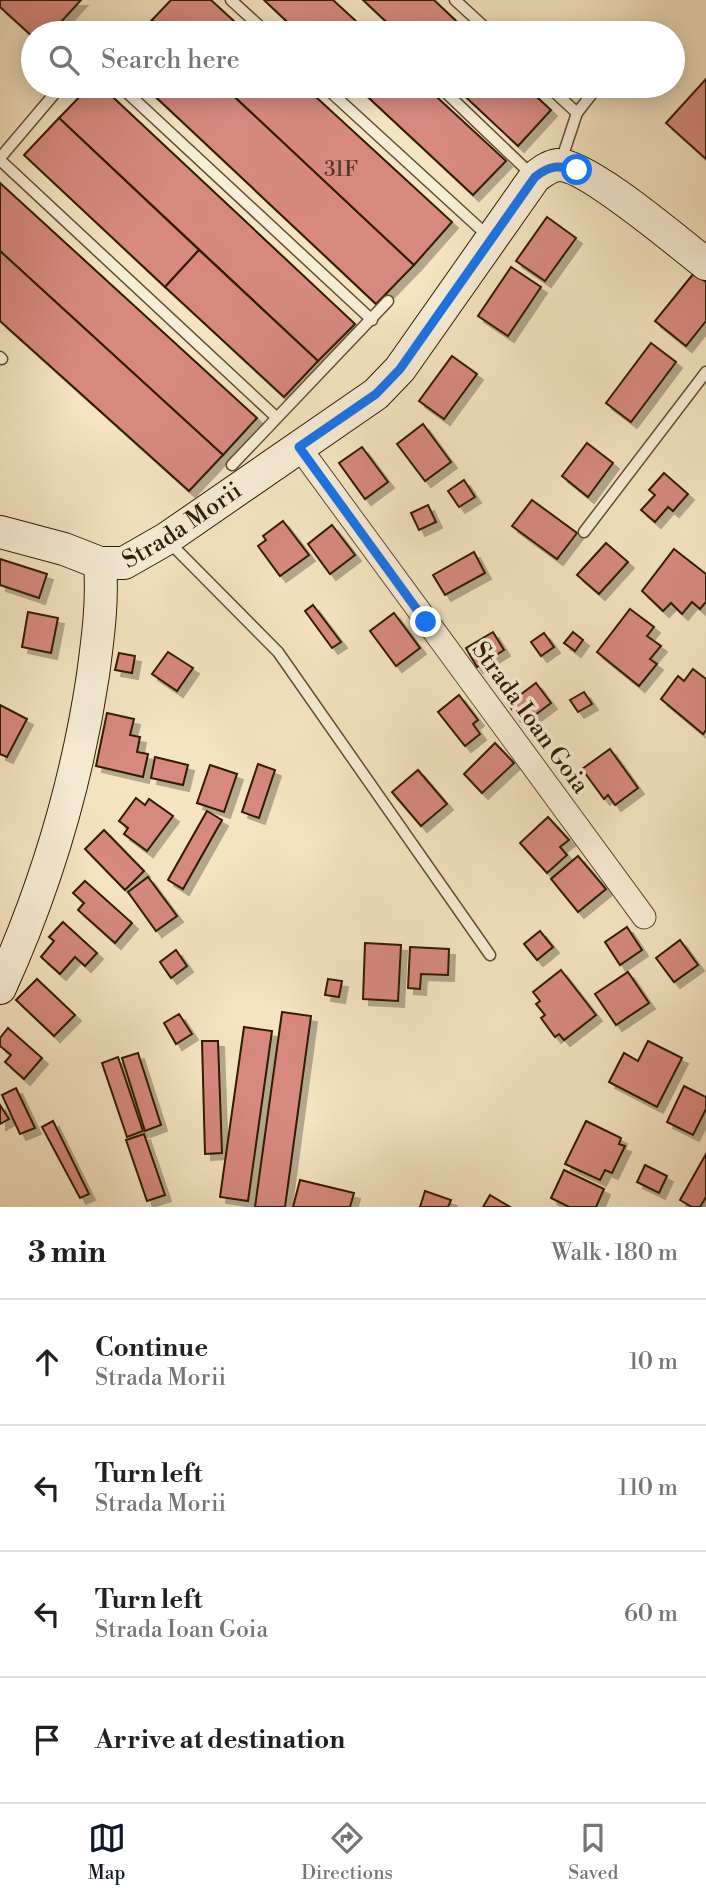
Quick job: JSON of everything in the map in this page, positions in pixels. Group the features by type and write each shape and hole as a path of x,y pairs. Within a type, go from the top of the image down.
{"street":[{"name":"Strada Morii","path":"0,988 43,880 80,745 103,597 100,563 124,563 166,539 376,394 400,369 452,298 490,238 547,171"},
{"path":"547,171 594,179 706,264"},
{"name":"Strada Ioan Goia","path":"299,447 644,918"},
{"path":"0,532 64,549 100,563"}],"lane":[{"path":"231,0 254,21"},
{"path":"455,0 478,21"},
{"path":"51,98 0,159 276,417"},
{"path":"133,98 372,320"},
{"path":"337,98 490,238"},
{"path":"454,98 547,171 578,113 589,98"},
{"path":"561,98 578,113"},
{"path":"232,465 388,301"},
{"path":"584,532 706,372"},
{"path":"166,539 278,652 490,955"}],"building":[{"path":"0,0 81,0 62,21 21,21 21,26 0,7"},
{"path":"171,0 211,0 234,21 153,21"},
{"path":"264,0 333,0 356,21 286,21"},
{"path":"363,0 434,0 456,21 385,21"},
{"path":"706,79 706,159 666,123"},
{"path":"78,98 114,98 355,324 318,361 59,118"},
{"path":"157,98 236,98 414,265 376,304"},
{"path":"236,98 317,98 452,222 414,265"},
{"path":"369,98 438,98 506,161 473,195"},
{"path":"467,98 538,98 551,110 518,146"},
{"path":"59,118 199,250 165,287 24,155"},
{"path":"0,183 257,418 223,455 0,251"},
{"path":"547,217 576,238 545,281 516,261"},
{"path":"199,250 318,361 284,397 165,287"},
{"path":"0,251 223,455 189,491 0,321"},
{"path":"511,267 541,287 508,336 478,316"},
{"path":"694,273 706,282 706,321 686,346 655,321"},
{"path":"651,343 676,362 631,422 606,403"},
{"path":"452,356 477,374 444,419 419,401"},
{"path":"423,424 451,462 425,481 397,444"},
{"path":"587,443 613,463 588,497 562,476"},
{"path":"362,447 388,482 365,499 339,463"},
{"path":"664,473 688,494 673,511 668,507 655,522 641,510 655,495 649,490"},
{"path":"464,480 475,497 459,507 448,491"},
{"path":"532,500 577,533 557,559 512,526"},
{"path":"428,505 436,522 419,530 411,513"},
{"path":"283,521 309,555 280,576 258,546 266,540 263,536"},
{"path":"332,525 355,555 330,574 308,544"},
{"path":"606,543 628,562 599,594 577,575"},
{"path":"674,549 706,574 706,602 700,609 692,602 682,614 671,603 663,611 642,591"},
{"path":"474,552 485,573 445,595 433,575"},
{"path":"0,559 47,574 39,598 0,585"},
{"path":"313,605 341,642 332,648 305,611"},
{"path":"630,609 654,627 647,636 661,646 650,659 657,664 639,686 597,652"},
{"path":"28,612 58,618 51,653 22,647"},
{"path":"394,613 420,648 396,666 370,631"},
{"path":"493,632 504,650 477,667 466,648"},
{"path":"573,632 583,640 575,651 564,643"},
{"path":"544,633 554,647 541,656 531,642"},
{"path":"168,652 193,668 177,691 152,674"},
{"path":"119,653 135,656 132,673 115,670"},
{"path":"693,669 706,679 706,730 703,734 661,699 678,676 684,681"},
{"path":"536,683 551,703 523,724 508,704"},
{"path":"584,692 592,704 578,712 570,700"},
{"path":"459,695 478,720 473,724 480,734 465,746 438,712"},
{"path":"0,705 27,719 7,757 0,754"},
{"path":"107,713 134,719 130,735 140,737 137,752 148,754 143,777 96,766"},
{"path":"495,743 514,763 482,793 464,774"},
{"path":"610,749 638,788 615,805 608,795 604,799 582,769"},
{"path":"155,757 188,765 183,785 151,778"},
{"path":"258,764 275,770 259,818 242,812"},
{"path":"210,765 237,774 224,812 197,803"},
{"path":"418,770 447,804 421,826 392,792"},
{"path":"136,798 145,805 149,799 173,816 147,851 124,834 128,828 119,821"},
{"path":"207,811 222,820 183,889 168,880"},
{"path":"548,817 569,840 560,847 567,855 547,873 520,843"},
{"path":"104,830 144,871 125,890 85,849"},
{"path":"578,856 606,889 578,912 551,879"},
{"path":"148,877 177,916 156,931 128,892"},
{"path":"85,881 132,923 115,943 78,910 84,903 73,893"},
{"path":"63,922 97,953 85,966 75,957 60,974 41,957 54,941 49,937"},
{"path":"627,927 642,950 620,965 605,942"},
{"path":"540,931 553,947 537,960 524,944"},
{"path":"680,940 698,965 674,982 656,958"},
{"path":"365,943 401,945 398,1001 363,999"},
{"path":"410,947 449,949 448,975 421,974 420,989 408,988"},
{"path":"176,950 187,966 171,978 160,962"},
{"path":"561,970 596,1015 564,1040 559,1034 555,1037 541,1018 545,1015 536,1004 540,1001 533,992"},
{"path":"628,972 649,1003 616,1025 595,994"},
{"path":"37,979 75,1015 54,1036 16,1000"},
{"path":"328,979 342,981 339,997 325,995"},
{"path":"282,1012 311,1016 285,1207 255,1207"},
{"path":"179,1014 192,1034 176,1044 164,1023"},
{"path":"244,1027 272,1031 248,1201 220,1197"},
{"path":"8,1028 42,1058 24,1079 5,1062 11,1055 0,1046 0,1038"},
{"path":"202,1041 218,1041 222,1153 205,1154"},
{"path":"648,1041 682,1058 657,1107 609,1082 624,1053 638,1061"},
{"path":"138,1053 161,1125 145,1131 122,1058"},
{"path":"118,1057 143,1131 127,1137 102,1063"},
{"path":"684,1086 706,1097 706,1109 693,1135 667,1122"},
{"path":"16,1088 35,1128 20,1134 2,1095"},
{"path":"0,1105 9,1119 0,1124"},
{"path":"53,1121 89,1194 80,1198 42,1127"},
{"path":"586,1121 621,1138 619,1144 625,1146 612,1173 605,1170 600,1180 565,1164"},
{"path":"144,1134 165,1195 147,1201 126,1140"},
{"path":"706,1154 706,1197 700,1207 692,1207 680,1200"},
{"path":"645,1165 667,1176 659,1193 637,1182"},
{"path":"564,1170 604,1189 596,1207 569,1207 551,1198"},
{"path":"300,1180 354,1193 350,1207 293,1207"},
{"path":"425,1191 451,1200 448,1207 420,1207"},
{"path":"490,1195 510,1207 483,1207"}],"route":[{"path":"426,622 299,447 376,394 400,369 535,177 546,169 559,165 577,170"}]}
